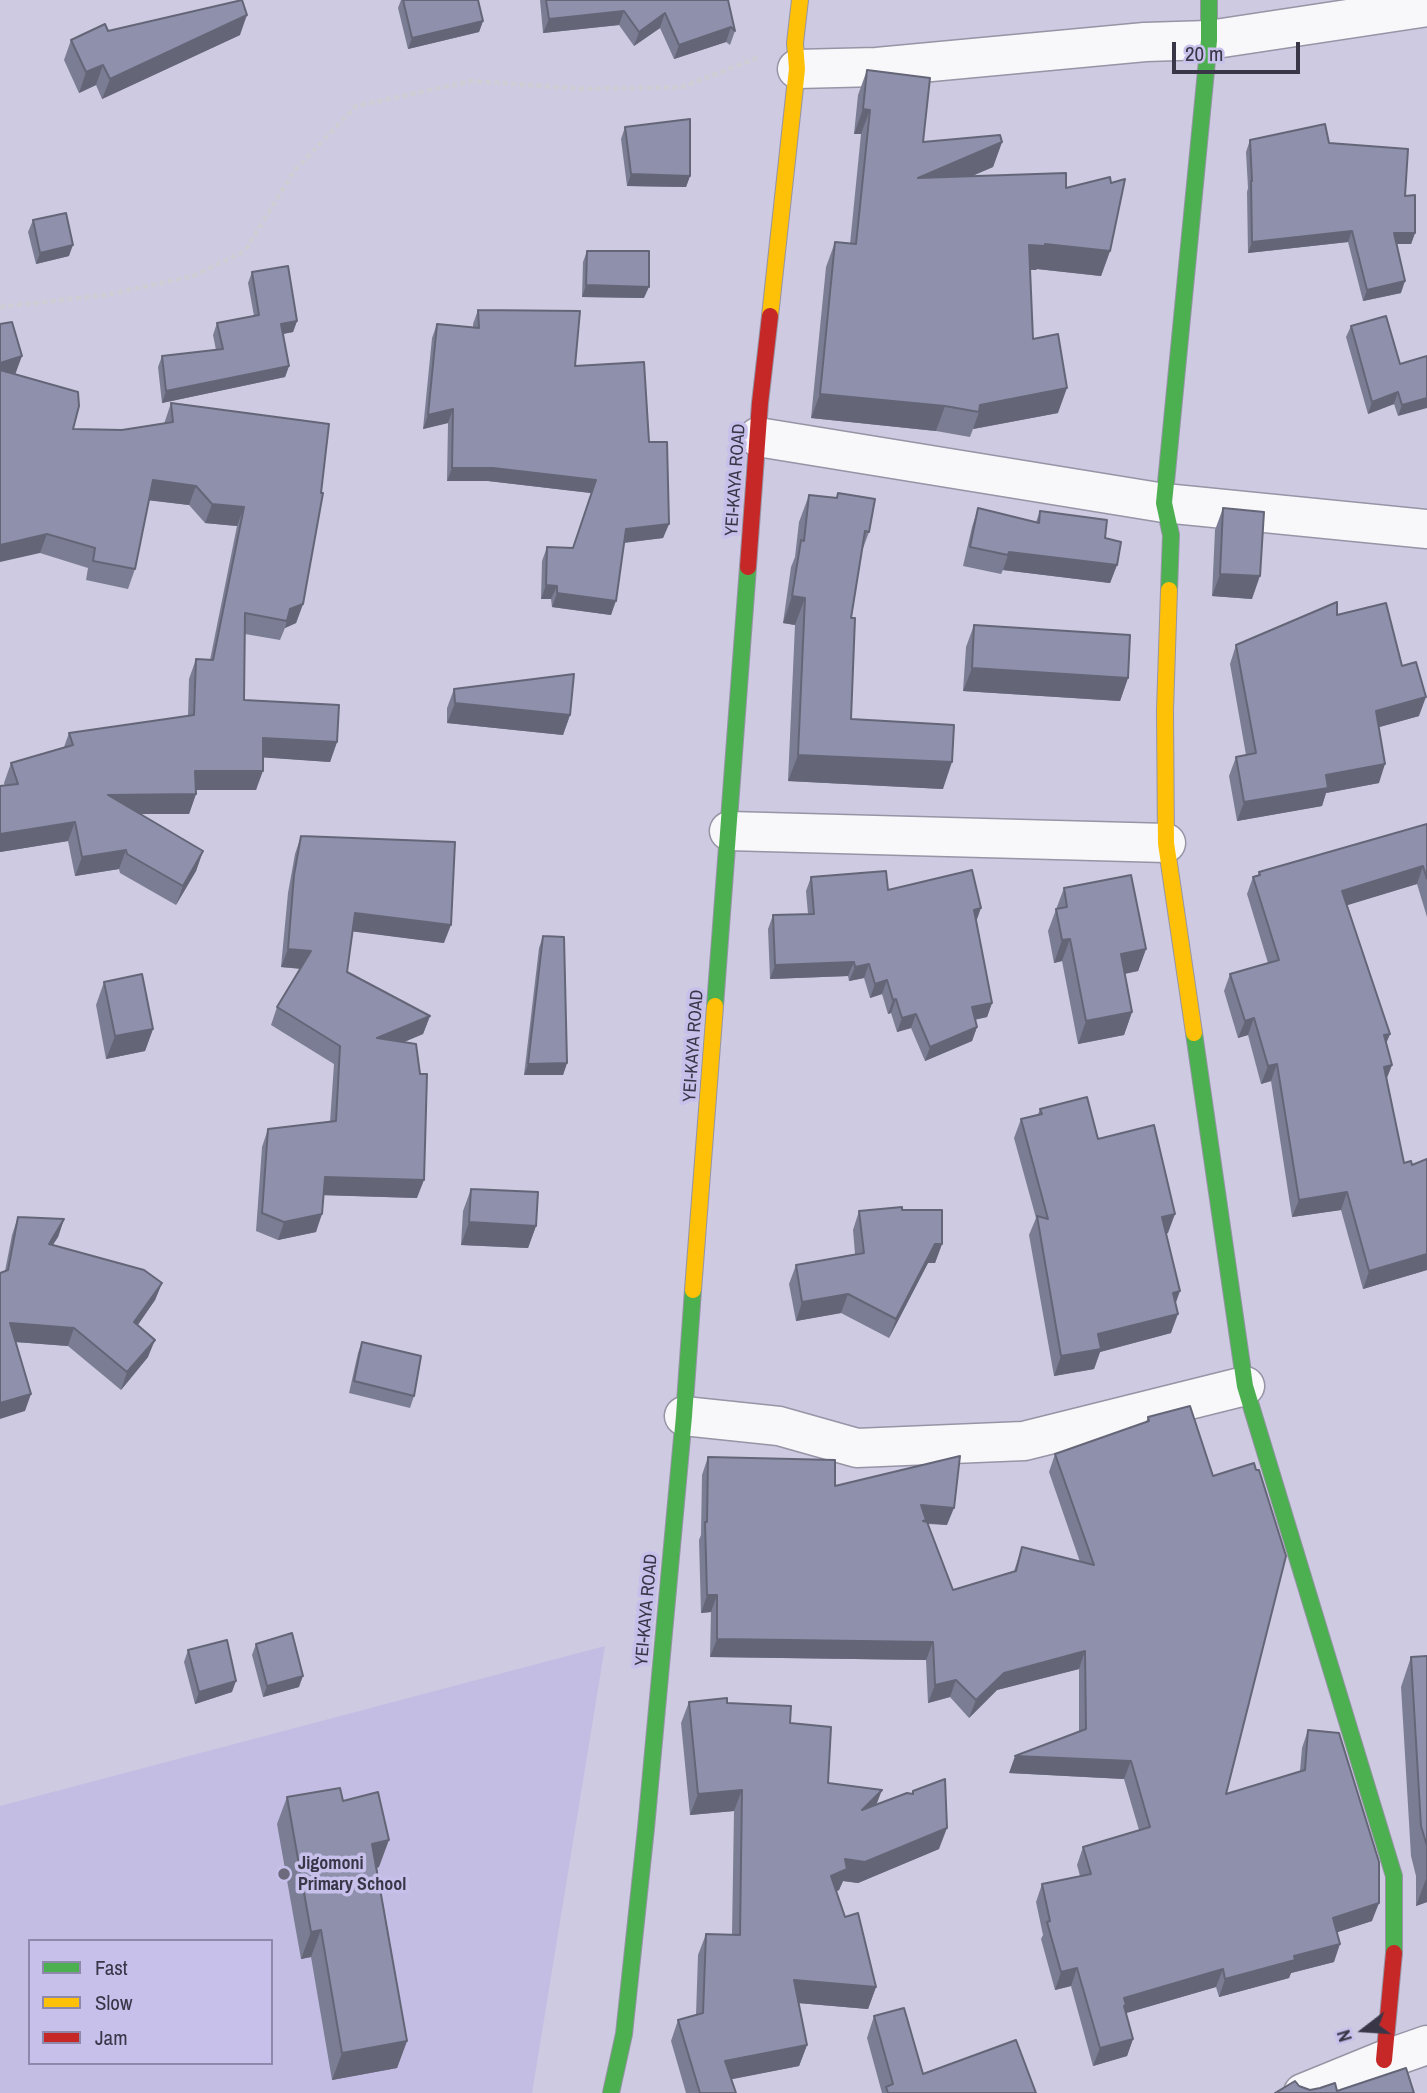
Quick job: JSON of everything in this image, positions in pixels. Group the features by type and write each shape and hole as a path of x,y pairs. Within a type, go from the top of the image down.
{"street":[{"name":"YEI-KAYA ROAD","path":"611,2093 626,2020 684,1416 758,437 800,0"},
{"path":"1209,0 1209,40 1164,503 1171,535 1165,710 1166,843 1245,1386 1394,1876 1394,1955 1384,2060"},
{"path":"796,56 877,66 1145,42 1209,40 1427,7"},
{"path":"758,437 1164,503 1427,529"},
{"path":"729,831 1166,843"},
{"path":"684,1416 779,1426 858,1448 1024,1441 1245,1386"},
{"path":"1303,2093 1427,2045"}],"path":[{"path":"0,307 106,295 193,276 245,251 294,172 356,106 472,80 584,89 682,88 796,56"}],"shaded area":[{"name":"Jigomoni Primary School","path":"605,1646 532,2093 0,2093 0,1806"}],"building":[{"path":"242,0 247,15 110,79 103,65 86,72 71,40 105,24 108,31"},
{"path":"403,0 478,0 483,21 412,38"},
{"path":"546,0 728,0 735,31 731,27 679,45 665,13 639,32 624,11 549,19"},
{"path":"867,70 930,78 923,142 1000,135 1002,142 918,178 1066,173 1066,188 1110,177 1111,183 1125,179 1110,251 1045,244 1029,245 1033,339 1058,334 1067,388 980,405 979,412 945,406 820,394 835,242 856,244 870,110 863,109"},
{"path":"690,119 690,176 631,174 625,127"},
{"path":"1325,124 1329,143 1408,149 1405,196 1415,195 1415,233 1394,233 1405,281 1367,290 1352,231 1252,242 1250,140"},
{"path":"66,213 73,245 40,253 33,220"},
{"path":"587,251 649,251 649,287 586,285"},
{"path":"288,266 297,321 281,324 289,366 166,391 162,356 223,349 217,323 259,315 252,272"},
{"path":"478,310 580,311 575,366 644,362 649,442 667,442 669,524 626,529 616,601 557,593 557,586 546,585 547,547 573,548 596,480 493,468 452,468 453,409 428,415 437,324 479,328"},
{"path":"1386,316 1400,364 1427,356 1427,398 1402,405 1398,392 1372,402 1351,326"},
{"path":"12,322 22,356 0,363 0,324"},
{"path":"0,370 78,392 79,406 73,429 122,430 173,422 171,403 329,424 323,493 303,604 290,609 287,621 245,613 244,700 339,705 337,742 263,738 263,771 195,771 196,794 108,795 203,851 183,886 127,854 126,850 82,857 75,822 0,834 0,786 18,784 11,763 73,745 69,733 194,715 196,659 213,660 244,507 212,504 196,486 153,480 135,569 93,561 95,548 47,534 0,545"},
{"path":"838,493 875,499 869,532 865,531 851,618 855,618 851,719 954,725 952,762 798,755 805,598 792,596 801,540 804,541 809,495 837,498"},
{"path":"978,508 1039,523 1040,511 1107,520 1105,538 1121,542 1117,565 1009,552 1008,555 970,547"},
{"path":"1223,508 1264,512 1260,576 1220,574"},
{"path":"1337,602 1337,615 1386,603 1402,666 1416,662 1426,697 1376,711 1385,764 1326,775 1328,788 1244,802 1236,757 1256,753 1236,645"},
{"path":"974,625 1130,635 1128,678 972,668"},
{"path":"574,674 570,715 455,703 454,689"},
{"path":"1427,824 1427,879 1423,866 1342,891 1390,1034 1384,1035 1392,1065 1384,1067 1404,1163 1411,1161 1412,1165 1427,1159 1427,1254 1369,1271 1347,1192 1299,1200 1277,1064 1268,1066 1254,1018 1245,1021 1230,974 1279,960 1253,877 1260,875 1259,872"},
{"path":"301,836 455,842 451,925 355,913 347,972 430,1016 377,1038 416,1044 420,1074 427,1074 424,1180 325,1177 322,1214 284,1222 262,1213 268,1129 336,1121 340,1046 277,1007 311,951 288,949 294,875"},
{"path":"972,870 981,908 974,910 992,1003 972,1007 977,1027 930,1047 916,1014 902,1018 887,980 875,984 869,964 855,967 854,962 775,965 773,915 814,914 811,877 886,871 888,890"},
{"path":"1131,875 1146,949 1121,954 1132,1012 1086,1021 1070,939 1062,940 1056,909 1067,907 1064,888"},
{"path":"543,936 564,937 567,1063 528,1064"},
{"path":"142,974 153,1029 115,1036 104,982"},
{"path":"1087,1097 1098,1139 1154,1125 1175,1214 1162,1217 1180,1291 1173,1293 1178,1314 1098,1334 1101,1349 1061,1356 1037,1216 1048,1219 1021,1119 1042,1114 1040,1109"},
{"path":"471,1189 538,1192 536,1226 469,1222"},
{"path":"902,1207 902,1210 942,1210 942,1244 935,1244 896,1319 848,1294 802,1302 796,1265 864,1253 859,1211"},
{"path":"18,1217 64,1219 49,1244 144,1270 162,1283 134,1322 155,1340 127,1372 74,1328 10,1323 31,1394 0,1403 0,1273 8,1270"},
{"path":"362,1342 421,1356 414,1396 354,1381"},
{"path":"1190,1406 1213,1476 1254,1463 1256,1470 1259,1470 1286,1556 1226,1794 1305,1770 1308,1730 1339,1733 1379,1862 1379,1903 1333,1918 1340,1944 1294,1956 1295,1960 1225,1979 1223,1969 1124,1998 1133,2039 1100,2048 1077,1968 1061,1972 1047,1922 1050,1921 1042,1884 1091,1874 1083,1847 1150,1827 1131,1761 1015,1756 1086,1729 1085,1651 1004,1673 976,1700 956,1680 935,1685 933,1642 717,1639 717,1595 707,1595 705,1522 708,1457 835,1460 835,1486 960,1456 954,1508 921,1505 926,1520 923,1521 927,1522 953,1590 1016,1571 1022,1547 1094,1565 1055,1454 1149,1421 1148,1417"},
{"path":"292,1633 303,1676 267,1686 256,1644"},
{"path":"227,1640 236,1681 199,1692 188,1650"},
{"path":"1427,1656 1427,1846 1421,1826 1411,1657"},
{"path":"727,1698 727,1703 791,1706 790,1723 831,1727 828,1783 882,1790 862,1810 907,1793 913,1794 913,1791 945,1779 947,1828 865,1862 845,1859 847,1869 831,1876 845,1917 858,1913 876,1987 794,1980 807,2045 725,2061 736,2093 700,2093 678,2020 703,2013 706,1934 740,1935 742,1790 698,1794 689,1702"},
{"path":"340,1788 343,1801 378,1792 389,1840 372,1844 407,2041 342,2053 321,1930 311,1932 287,1797"},
{"path":"904,2008 923,2074 1016,2040 1036,2093 888,2093 886,2087 893,2084 874,2016"},
{"path":"1406,2068 1414,2093 1275,2093 1295,2081 1299,2086 1310,2090 1335,2083 1337,2091"}],"traffic: fast":[{"path":"1169,590 1171,535 1164,503 1209,40 1209,0"},
{"path":"715,1006 748,567"},
{"path":"1194,1033 1245,1386 1394,1876 1394,1953"},
{"path":"611,2093 624,2034 646,1828 693,1290"}],"traffic: slow":[{"path":"770,316 797,69 795,43 800,0"},
{"path":"1169,590 1165,710 1166,843 1194,1033"},
{"path":"693,1290 715,1006"}],"traffic: jam":[{"path":"748,567 760,403 770,316"},
{"path":"1384,2060 1394,1953"}],"place":[{"name":"Jigomoni Primary School","path":"284,1874"}]}
